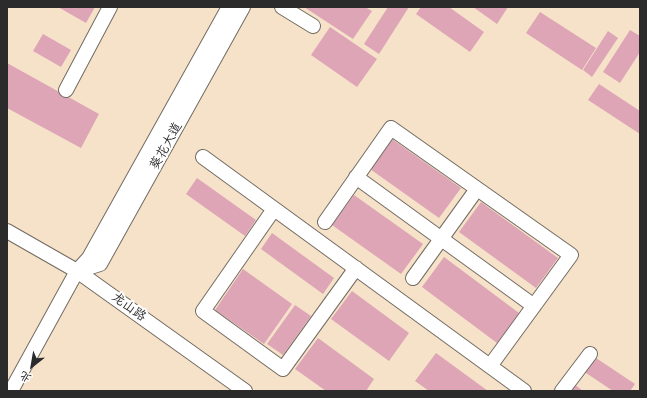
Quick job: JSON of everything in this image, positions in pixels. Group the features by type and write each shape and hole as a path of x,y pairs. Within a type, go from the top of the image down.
{"street":[{"path":"66,90 110,7"},
{"name":"葵花大道","path":"11,391 77,271 89,258 229,7"},
{"name":"葵花大道","path":"77,271 100,264 243,7"},
{"path":"282,7 313,26"},
{"path":"325,222 391,128 571,255 490,366"},
{"path":"203,157 524,391"},
{"path":"356,177 534,306"},
{"path":"413,278 477,189"},
{"path":"274,209 203,311 209,316 283,369 356,268"},
{"name":"龙山路","path":"7,231 77,271 246,391"},
{"path":"562,391 590,354"}],"building":[{"path":"58,7 95,7 86,23"},
{"path":"304,7 365,7 372,11 353,39"},
{"path":"388,7 409,7 379,54 364,44"},
{"path":"421,7 449,7 484,32 470,52 416,14"},
{"path":"473,7 508,7 497,24"},
{"path":"540,12 596,48 582,70 526,33"},
{"path":"330,27 377,59 357,87 311,55"},
{"path":"630,30 640,36 640,52 620,83 603,72"},
{"path":"608,31 618,38 592,77 583,70"},
{"path":"43,34 71,50 61,67 33,51"},
{"path":"7,63 99,114 81,148 7,108"},
{"path":"599,84 640,111 640,134 588,100"},
{"path":"392,139 461,188 439,218 370,169"},
{"path":"197,178 256,220 245,236 186,194"},
{"path":"354,195 423,244 401,274 332,225"},
{"path":"481,202 558,258 536,288 459,232"},
{"path":"272,233 334,278 323,294 261,249"},
{"path":"444,257 519,313 497,343 422,287"},
{"path":"243,269 292,304 264,344 215,310"},
{"path":"352,291 409,333 389,361 331,319"},
{"path":"295,305 311,316 283,355 267,344"},
{"path":"318,338 374,379 366,391 326,391 295,369"},
{"path":"436,353 488,391 429,391 415,381"},
{"path":"593,356 635,384 630,391 613,391 583,371"},
{"path":"574,384 583,391 569,391"}]}
